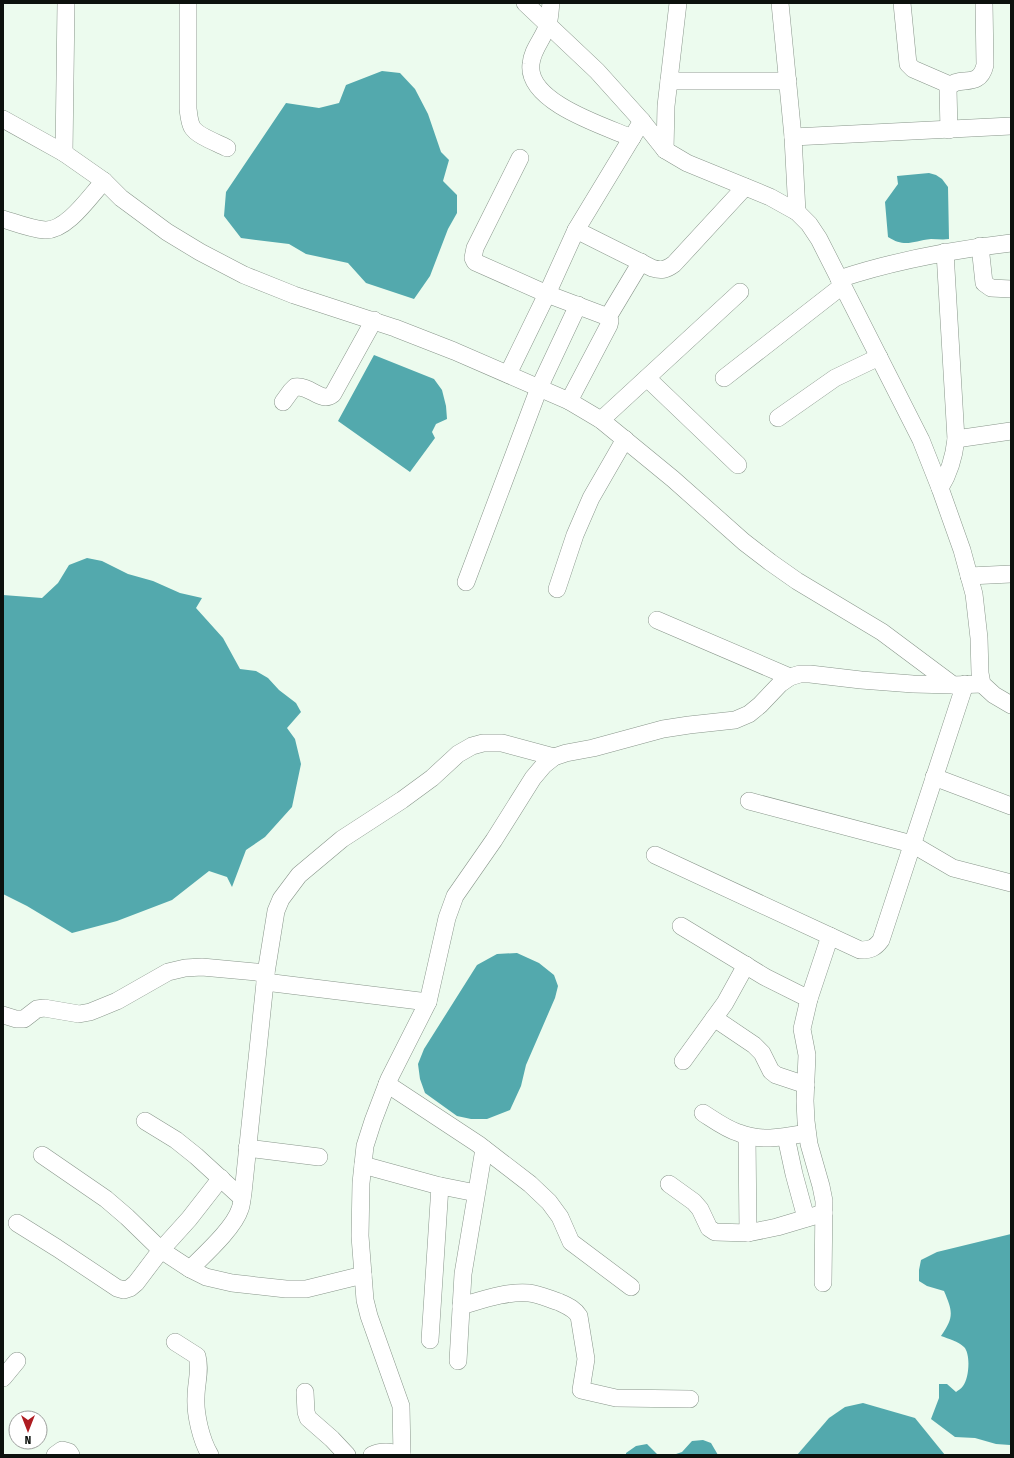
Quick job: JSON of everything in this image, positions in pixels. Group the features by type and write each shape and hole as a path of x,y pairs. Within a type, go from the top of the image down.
{"street":[{"path":"64,153 66,3"},
{"path":"188,3 189,120 193,129 227,148"},
{"path":"525,3 597,71 666,150 687,163 770,197 797,212 809,224 841,282 921,440 962,550 974,594 982,684 994,695 1011,705"},
{"path":"551,3 548,24 533,54 530,65 533,77 541,90 552,101 567,110 632,138"},
{"path":"666,150 666,106 678,3"},
{"path":"780,3 793,137 797,212"},
{"path":"902,3 908,64 913,69 950,85 976,79 983,72 985,65 984,3"},
{"path":"669,81 788,81"},
{"path":"949,130 947,93 950,85"},
{"path":"3,119 64,153 104,180 121,198 167,232 200,252 244,275 294,294 374,320 447,348 569,401 601,420 625,439 744,542 770,562 797,581 882,632 959,684"},
{"path":"508,374 576,230 642,121"},
{"path":"793,137 1011,126"},
{"path":"520,158 475,248 473,258 475,262 547,294 608,317"},
{"path":"3,219 45,230 58,228 66,223 104,180"},
{"path":"576,230 641,262 660,270 668,269 745,187"},
{"path":"724,378 841,282 896,262 980,246 1011,243"},
{"path":"980,246 984,283 991,288 1011,289"},
{"path":"940,488 948,475 952,463 956,438 944,252"},
{"path":"569,401 609,325 610,321 608,317 641,262"},
{"path":"601,420 740,292"},
{"path":"466,582 539,388 578,305"},
{"path":"283,402 291,390 295,387 305,387 325,398 333,394 374,320"},
{"path":"778,418 835,378 879,357"},
{"path":"646,378 738,465"},
{"path":"956,438 1011,431"},
{"path":"557,589 575,534 591,498 625,439"},
{"path":"969,576 1011,574"},
{"path":"657,620 790,677"},
{"path":"372,1455 381,1451 388,1451 402,1455 401,1406 369,1316 362,1275 360,1236 361,1183 365,1146 387,1084 428,1002 447,918 455,896 494,840 533,778 544,765 554,757 663,730 689,725 735,720 749,714 780,684 790,677 800,674 913,684 982,684"},
{"path":"655,856 860,950 870,950 876,947 881,940 934,777 959,684"},
{"path":"190,1269 218,1240 235,1219 240,1209 266,977 276,911 281,899 299,875 342,839 402,800 432,778 458,754 472,746 483,743 502,743 554,757"},
{"path":"934,777 1011,806"},
{"path":"749,802 912,844 953,868 1011,883"},
{"path":"681,926 808,1000"},
{"path":"823,1283 824,1213 821,1186 808,1144 806,1121 807,1054 802,1029 808,1000 830,936"},
{"path":"683,1060 725,1003 746,965"},
{"path":"3,1015 24,1018 37,1009 44,1008 79,1014 90,1012 117,1001 168,972 184,968 202,967 428,1002"},
{"path":"714,1018 754,1045 762,1053 771,1071 776,1075 806,1084"},
{"path":"387,1084 484,1149 530,1184 549,1202 560,1217 571,1242 631,1287"},
{"path":"703,1113 738,1133 762,1139 807,1133"},
{"path":"145,1120 176,1140 196,1156 242,1198"},
{"path":"747,1136 748,1233"},
{"path":"786,1137 806,1218"},
{"path":"248,1148 319,1156"},
{"path":"458,1361 463,1274 484,1149"},
{"path":"42,1155 106,1199 161,1250 190,1269 206,1276 232,1282 286,1288 306,1288 362,1275"},
{"path":"363,1165 440,1186 476,1193"},
{"path":"17,1223 117,1288 124,1290 130,1288 136,1283 161,1250 190,1219 221,1178"},
{"path":"669,1184 694,1202 712,1231 748,1233 777,1227 824,1213"},
{"path":"430,1340 440,1186"},
{"path":"461,1306 516,1293 529,1293 546,1297 575,1310 579,1316 586,1359 581,1390 616,1398 690,1399"},
{"path":"175,1342 197,1356 199,1371 196,1397 197,1413 206,1448 210,1455"},
{"path":"3,1378 17,1361"},
{"path":"304,1392 308,1418 332,1439 347,1455"},
{"path":"55,1455 62,1450 69,1452 71,1455"}],"water":[{"path":"382,71 400,73 415,89 428,114 441,152 449,160 443,181 457,195 457,213 448,229 430,276 414,299 366,283 348,263 306,254 289,244 241,238 224,216 226,192 286,103 319,108 339,103 346,85"},
{"path":"929,173 942,179 948,187 949,239 931,239 904,243 888,237 885,202 898,184 897,176"},
{"path":"374,355 434,379 442,390 446,406 447,419 436,424 432,432 435,438 410,472 338,421"},
{"path":"87,558 102,561 128,574 153,581 180,593 202,598 196,608 223,638 240,669 256,671 268,678 279,690 296,703 301,712 287,728 295,739 301,764 292,807 265,837 246,850 232,887 227,877 209,871 172,900 117,921 72,933 27,906 3,894 3,595 42,598 58,583 69,565"},
{"path":"517,953 539,963 554,975 558,986 555,998 526,1065 521,1086 510,1110 487,1119 471,1119 457,1116 425,1093 420,1079 418,1064 424,1049 477,965 497,954"},
{"path":"1011,1234 1010,1445 996,1444 975,1438 955,1437 931,1419 939,1398 939,1384 947,1384 956,1392 965,1383 968,1372 968,1355 962,1345 941,1336 950,1319 951,1314 949,1304 944,1291 927,1286 919,1281 919,1270 921,1260 937,1252"},
{"path":"863,1403 915,1418 945,1455 797,1455 829,1418 845,1407"},
{"path":"703,1440 711,1443 718,1455 673,1455 682,1452 692,1441"},
{"path":"647,1444 657,1454 661,1455 626,1455 626,1453 636,1446"}]}
